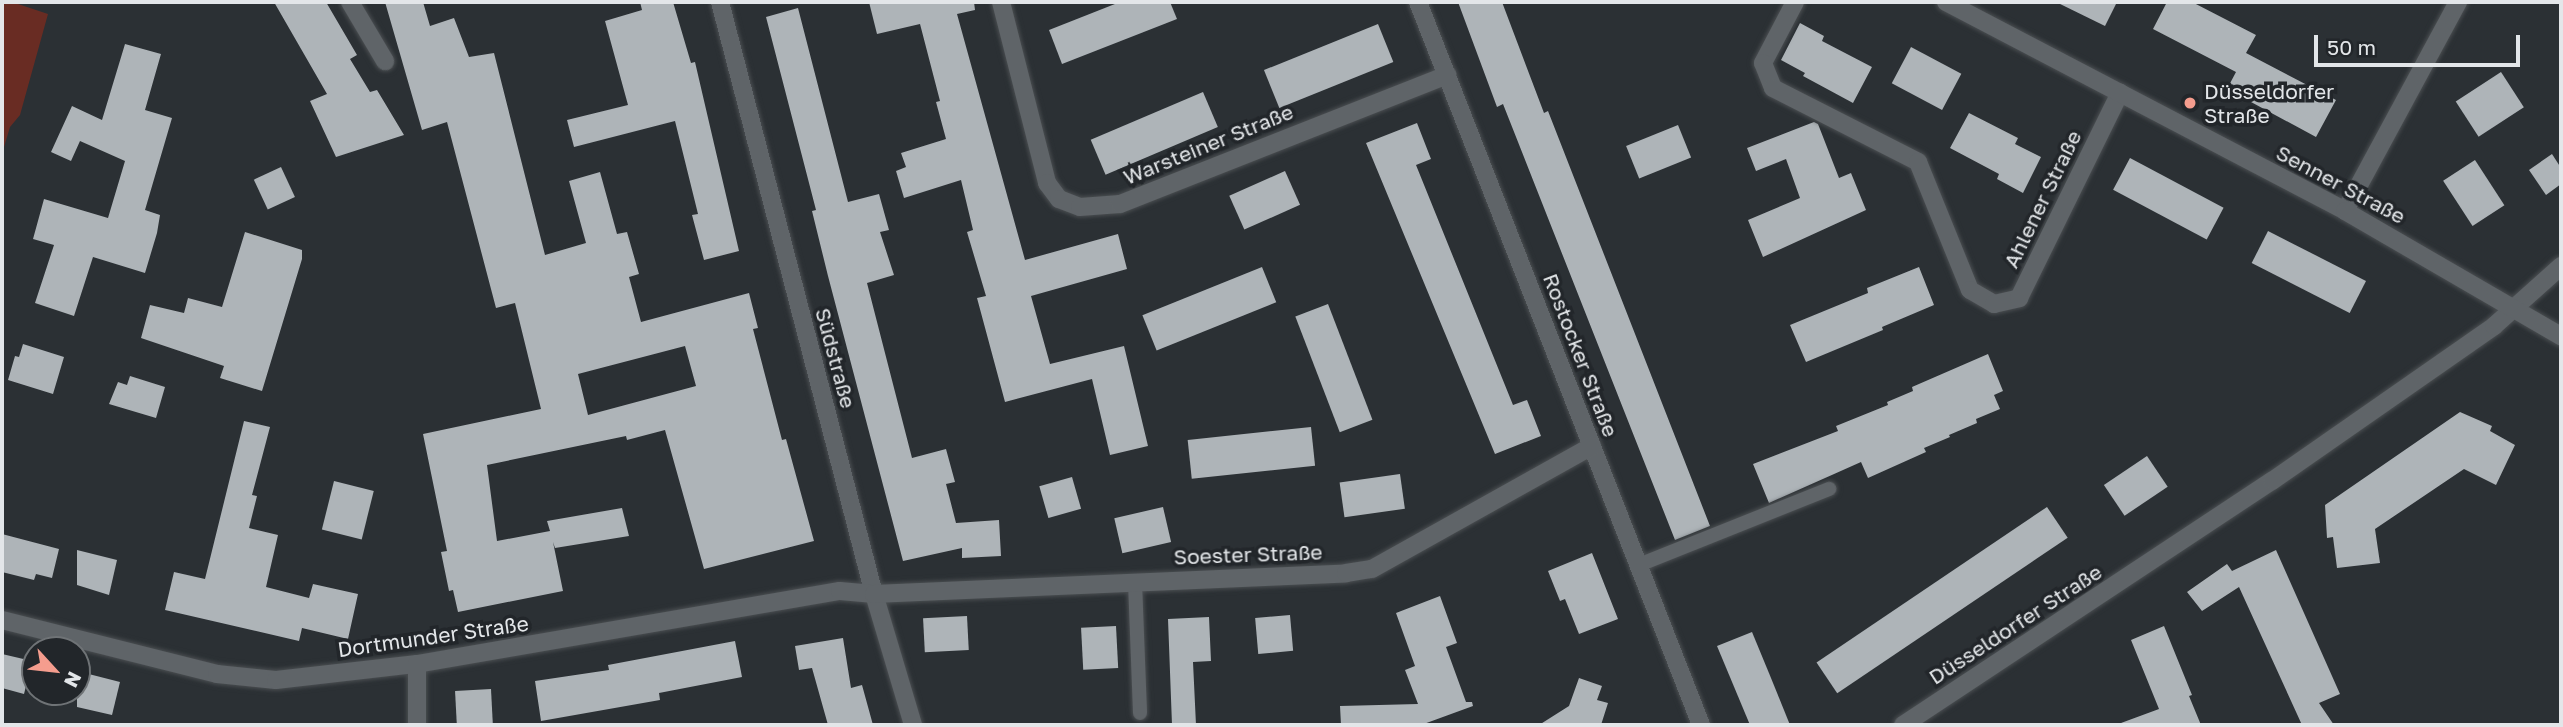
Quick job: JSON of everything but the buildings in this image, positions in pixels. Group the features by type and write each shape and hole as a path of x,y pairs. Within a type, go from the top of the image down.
{"street":[{"path":"350,2 385,61"},
{"name":"Südstraße","path":"720,2 874,594 913,725"},
{"name":"Warsteiner Straße","path":"1001,2 1047,183 1059,200 1080,207 1120,204 1447,75"},
{"name":"Rostocker Straße","path":"1419,2 1701,725"},
{"name":"Ahlener Straße","path":"1795,2 1763,63 1773,88 1918,162 1970,290 1994,304 2018,298 2120,93"},
{"name":"Senner Straße","path":"1946,2 2345,212 2515,307 2561,336"},
{"path":"2345,212 2458,2"},
{"name":"Düsseldorfer Straße","path":"1903,725 2264,486 2515,307 2561,265"},
{"name":"Soester Straße","path":"874,594 1346,573 1372,569 1592,446"},
{"name":"Dortmunder Straße","path":"2,620 216,674 276,680 417,664 840,591 874,594"},
{"path":"417,664 417,725"}],"lane":[{"path":"1639,565 1829,489"},
{"path":"1135,582 1140,713"}],"shaded area":[{"path":"2,2 12,2 48,14 20,115 10,127 2,154"}],"place":[{"name":"Düsseldorfer Straße","path":"2190,103"}]}
